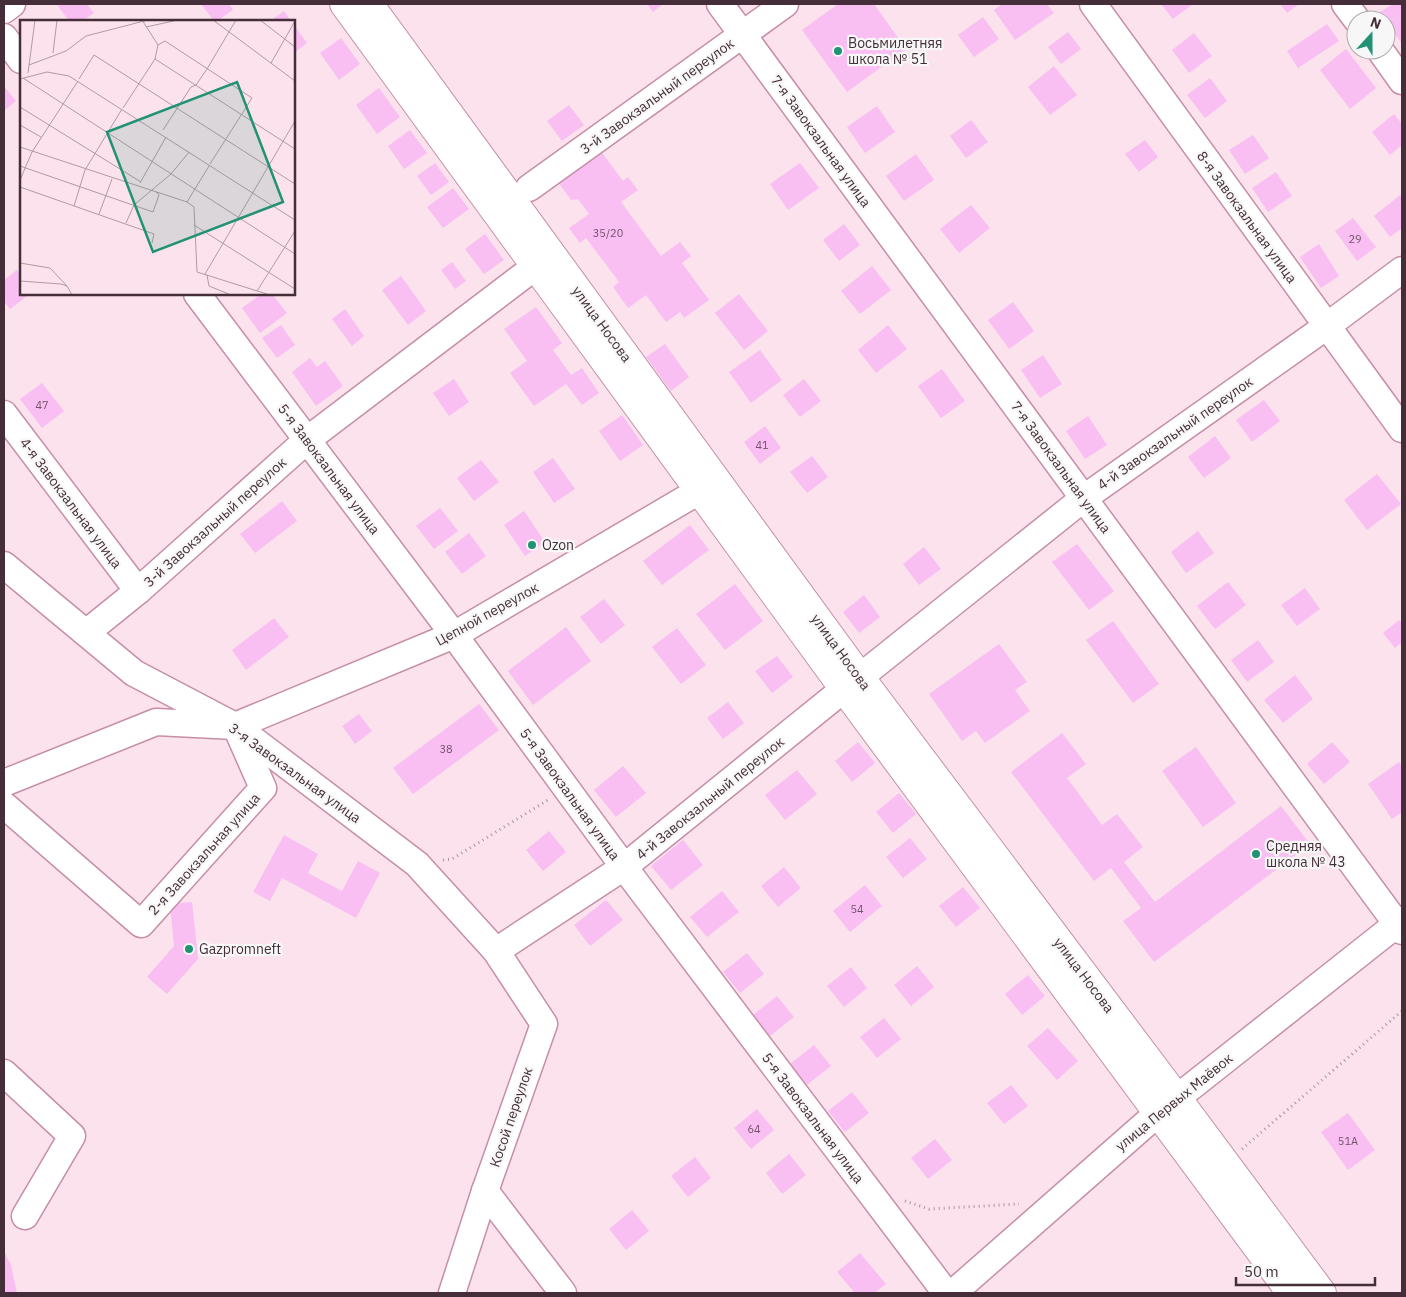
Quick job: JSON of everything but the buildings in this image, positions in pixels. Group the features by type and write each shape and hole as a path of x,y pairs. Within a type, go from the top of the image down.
{"main road":[{"name":"улица Носова","path":"344,4 544,260"},
{"name":"улица Носова","path":"369,4 544,260 852,683 1168,1106 1322,1293"},
{"name":"улица Носова","path":"1168,1106 1291,1293"}],"street":[{"path":"4,10 12,4"},
{"name":"7-я Завокзальная улица","path":"720,4 1401,925"},
{"name":"3-й Завокзальный переулок","path":"529,188 785,4"},
{"name":"8-я Завокзальная улица","path":"1092,4 1402,429"},
{"path":"4,37 20,59"},
{"path":"1387,60 1402,81"},
{"name":"3-й Завокзальный переулок","path":"86,633 138,591 307,440 544,260"},
{"name":"4-й Завокзальный переулок","path":"496,951 624,867 1084,498 1327,326 1402,270"},
{"name":"5-я Завокзальная улица","path":"198,295 454,635 624,867 946,1293"},
{"name":"4-я Завокзальная улица","path":"4,414 138,591"},
{"name":"Цепной переулок","path":"235,726 454,635 708,486"},
{"name":"3-я Завокзальная улица","path":"4,565 134,673 235,726 418,864 496,951"},
{"path":"4,783 156,722 235,726"},
{"name":"2-я Завокзальная улица","path":"4,805 141,924 263,788 235,726"},
{"name":"улица Первых Маёвок","path":"953,1293 1168,1106 1401,925"},
{"name":"Косой переулок","path":"452,1293 485,1191 544,1024 496,951"},
{"path":"4,1072 72,1136 25,1216"},
{"path":"485,1191 563,1293"}],"path":[{"path":"418,864 452,859 566,789"},
{"path":"1236,1154 1402,1011"},
{"path":"902,1200 929,1209 1057,1202"}],"place":[{"name":"Восьмилетняя школа № 51","path":"838,51"},
{"name":"Ozon","path":"532,545"},
{"name":"Средняя школа № 43","path":"1256,854"},
{"name":"Gazpromneft","path":"189,949"}]}
